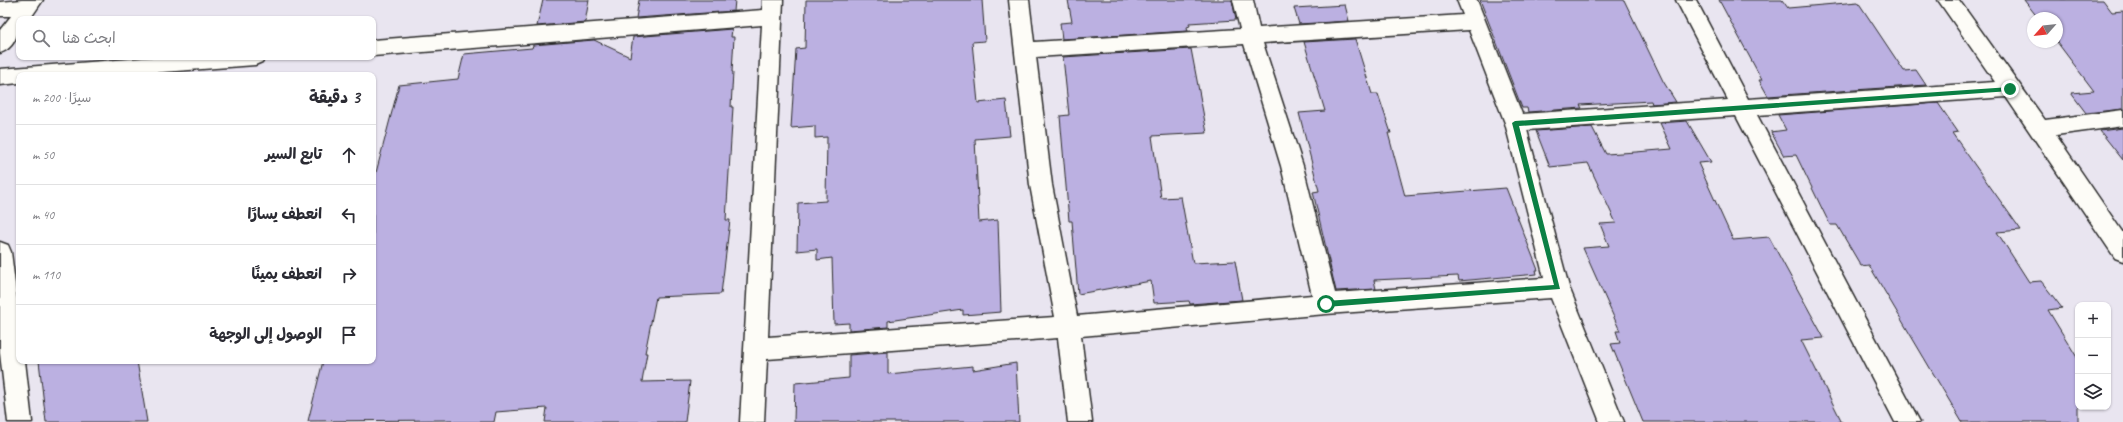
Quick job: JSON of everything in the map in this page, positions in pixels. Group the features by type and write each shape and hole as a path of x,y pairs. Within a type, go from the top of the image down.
{"street":[{"path":"1019,0 1041,185 1068,327 1080,422"},
{"path":"1243,0 1251,35 1292,166 1326,304"},
{"path":"1467,0 1515,123 1558,287 1612,422"},
{"path":"1686,0 1908,422"},
{"path":"1948,0 2040,129 2123,250"},
{"path":"0,9 29,4"},
{"path":"20,16 29,4"},
{"path":"376,48 773,8 766,170 752,422"},
{"path":"0,44 16,22"},
{"path":"1025,50 1476,22"},
{"path":"62,72 216,60"},
{"path":"0,77 16,75"},
{"path":"1515,123 2010,89"},
{"path":"2040,129 2123,118"},
{"path":"0,252 20,422"},
{"path":"755,349 1068,327 1326,304 1558,287"}],"building":[{"path":"543,0 589,0 585,22 537,26"},
{"path":"639,0 735,0 734,11 636,18"},
{"path":"806,0 982,0 985,41 972,42 978,103 1006,100 1010,136 975,139 979,222 998,220 1001,312 963,315 963,310 888,321 888,327 849,330 849,323 834,324 832,258 817,260 817,249 797,251 798,203 826,201 827,137 815,138 815,126 791,128 796,49 805,48"},
{"path":"1068,0 1232,0 1236,20 1189,23 1190,26 1187,27 1188,31 1062,39 1060,23 1072,22"},
{"path":"1480,0 1624,0 1663,81 1676,102 1652,104 1651,101 1580,105 1582,108 1528,112 1527,108 1522,108"},
{"path":"1719,0 1782,0 1788,8 1858,2 1904,71 1916,70 1926,85 1768,96 1759,80 1762,80"},
{"path":"2024,0 2103,0 2112,12 2123,11 2123,109 2086,113 2071,93 2094,91 2062,48 2063,48 2063,12 2033,12"},
{"path":"1345,5 1349,21 1299,24 1294,8"},
{"path":"732,29 731,37 734,37 731,107 733,107 726,220 730,220 721,294 656,297 645,353 647,353 642,382 690,381 685,422 545,422 547,408 496,412 494,422 452,422 452,420 308,421 322,364 376,364 376,173 399,85 458,79 464,54 532,48 533,45 594,40 630,57 633,37"},
{"path":"1355,39 1372,94 1378,94 1391,133 1388,133 1405,196 1506,188 1538,270 1536,270 1537,274 1459,281 1458,276 1374,280 1376,289 1336,291 1313,192 1319,191 1299,113 1325,111 1304,42"},
{"path":"1191,49 1207,133 1152,136 1161,198 1181,197 1193,263 1235,261 1242,300 1190,304 1189,301 1154,303 1151,281 1078,294 1072,221 1069,221 1060,116 1069,115 1063,57"},
{"path":"1938,103 1958,132 1952,133 2021,230 1997,232 2029,282 2041,281 2062,308 2048,310 2075,354 2075,410 2078,410 2078,422 1962,422 1869,265 1861,266 1837,225 1830,225 1796,155 1784,156 1771,132 1786,130 1778,115"},
{"path":"1687,121 1711,162 1698,163 1733,240 1769,237 1824,338 1801,340 1842,422 1643,422 1611,344 1620,343 1616,331 1620,331 1583,248 1609,246 1600,224 1616,223 1588,163 1550,167 1536,131 1592,127 1606,154 1672,149 1660,123"},
{"path":"2123,128 2123,160 2100,131"},
{"path":"888,352 888,374 973,366 973,370 1016,363 1019,422 794,422 795,383 849,378 849,355"},
{"path":"39,364 137,364 147,422 46,422"}],"route":[{"path":"1326,304 1558,287 1515,123 2010,89"}]}
